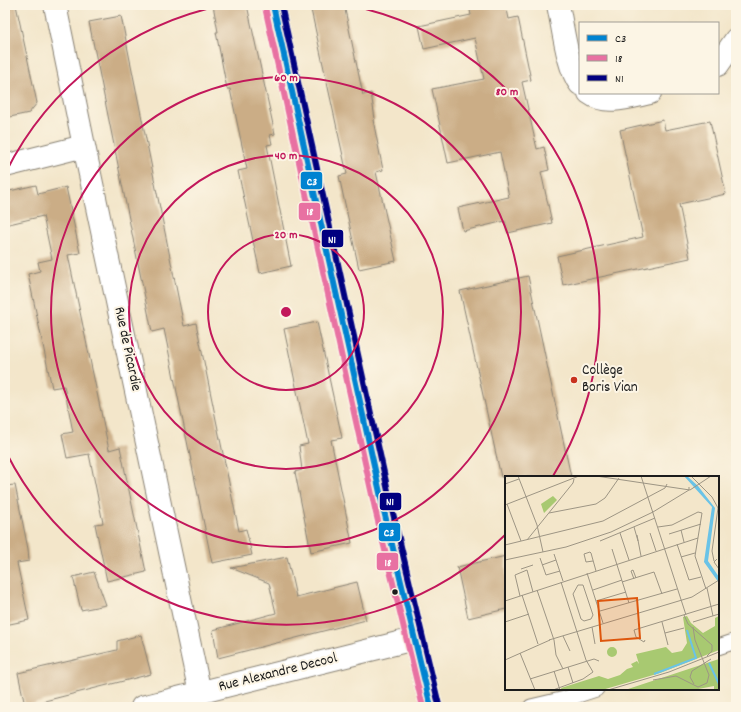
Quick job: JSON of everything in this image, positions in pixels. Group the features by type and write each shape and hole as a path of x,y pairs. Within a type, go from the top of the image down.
{"street":[{"name":"Rue de Picardie","path":"55,5 200,693"},
{"path":"273,5 384,510 431,707"},
{"path":"558,5 570,64 574,74 579,81"},
{"path":"719,64 736,39"},
{"path":"595,94 608,99 617,99 644,94"},
{"path":"5,166 84,146"},
{"name":"Rue Alexandre Decool","path":"142,707 414,639"}],"lane":[{"path":"719,647 736,641"},
{"path":"531,707 593,690"}],"building":[{"path":"5,5 16,5 37,103 29,113 5,118"},
{"path":"213,5 247,5 275,134 270,135 272,144 267,145 291,266 260,273 238,171 247,169 230,89 227,89 216,32 218,32"},
{"path":"310,5 344,5 363,95 371,93 375,119 373,120 383,170 376,172 396,261 359,269 339,176 347,174"},
{"path":"469,5 506,5 509,19 518,17 531,80 522,82 537,149 544,147 549,170 541,172 552,223 508,233 505,221 463,231 458,208 509,197 500,152 448,163 432,89 484,79 475,38 424,49 419,26 471,15"},
{"path":"121,16 184,326 196,323 239,531 246,529 252,555 212,563 164,329 152,332 89,22"},
{"path":"663,120 665,130 710,121 726,194 679,204 690,258 563,285 557,256 643,237 620,130"},
{"path":"36,185 38,194 66,187 80,253 68,255 109,450 120,447 146,572 107,581 95,524 103,523 89,454 67,458 62,434 73,432 64,386 52,388 28,274 40,271 38,262 52,259 43,216 5,225 5,192"},
{"path":"528,276 571,476 501,477 460,291"},
{"path":"317,322 342,438 331,440 352,543 311,552 295,472 302,470 299,446 308,444 284,329"},
{"path":"15,485 28,549 29,561 17,563 29,620 5,625 5,486"},
{"path":"505,556 505,609 468,618 457,567"},
{"path":"287,557 296,597 357,582 366,620 218,658 213,630 276,613 269,583 231,568"},
{"path":"94,572 106,605 81,610 73,577"},
{"path":"141,635 151,674 25,706 18,673 117,650 117,641"}],"transit line":[{"name":"C3","path":"273,5 384,511 431,707"},
{"name":"N1","path":"281,5 392,509 439,705"},
{"name":"18","path":"265,7 376,513 423,707"}],"place":[{"name":"Collège Boris Vian","path":"574,380"}]}
